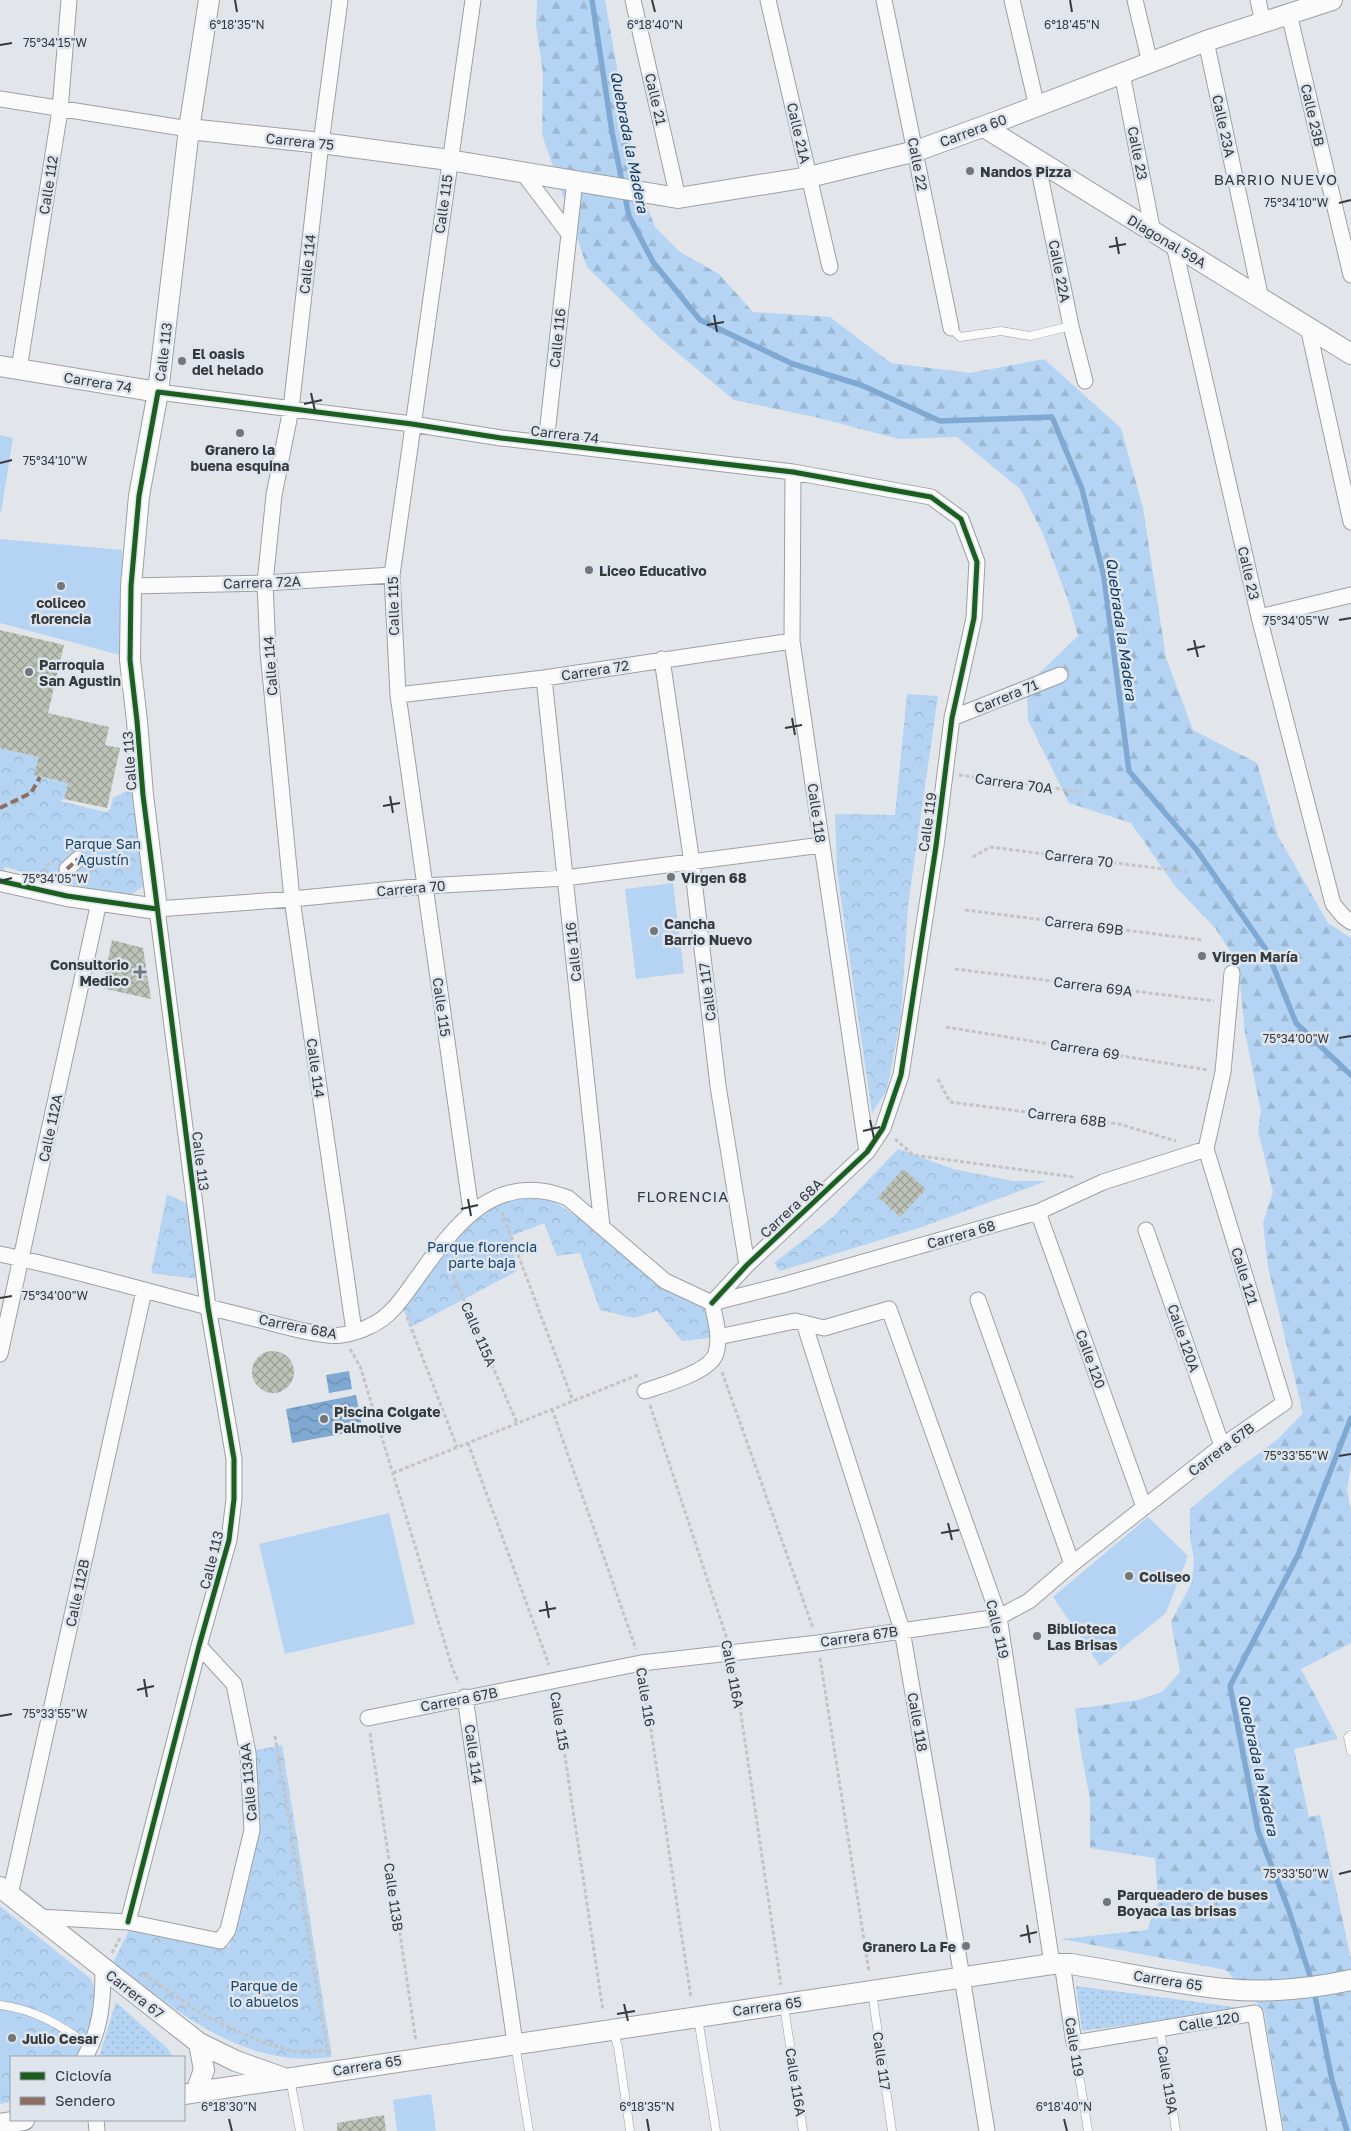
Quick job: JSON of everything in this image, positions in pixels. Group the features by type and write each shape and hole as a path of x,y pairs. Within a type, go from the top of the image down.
{"main road":[{"name":"Calle 113","path":"157,909 143,795 138,721 130,660 131,586 140,496 158,392 189,129 209,0"},
{"name":"Carrera 60","path":"600,185 678,198 809,177 916,151 984,127 1206,41 1332,0"},
{"name":"Diagonal 59A","path":"984,127 1351,354"},
{"name":"Carrera 75","path":"189,129 321,143 449,160 600,185"},
{"name":"Carrera 74","path":"9,367 158,392"},
{"name":"Carrera 70","path":"0,881 99,902 157,909"},
{"name":"Carrera 67","path":"5,1891 38,1917 108,1960 199,2044 236,2061 286,2077"},
{"name":"Carrera 65","path":"190,2093 612,2028 694,2007 782,1994 872,1990 1057,1963 1225,1989 1298,1989 1351,1980"},
{"path":"190,2093 204,2070 199,2044"},
{"path":"0,2124 18,2121"}],"street":[{"name":"Calle 112","path":"9,367 60,110 69,0"},
{"name":"Calle 114","path":"340,0 321,143 291,409 274,495 266,583 268,652 292,899 348,1333"},
{"name":"Calle 115","path":"472,1212 398,695 392,575 473,0"},
{"name":"Calle 21","path":"633,0 678,198"},
{"name":"Calle 21A","path":"768,0 830,266"},
{"name":"Calle 22","path":"884,0 951,328"},
{"path":"1012,0 1037,106"},
{"path":"1135,0 1150,63"},
{"path":"1258,0 1263,23"},
{"name":"Calle 23B","path":"1289,14 1351,275"},
{"name":"Calle 23A","path":"1206,41 1261,299"},
{"name":"Calle 23","path":"1122,73 1153,233"},
{"name":"Carrera 75","path":"0,99 189,129"},
{"name":"Calle 22A","path":"1037,161 1071,326 1085,381"},
{"path":"523,173 569,234"},
{"name":"Calle 116","path":"546,443 575,180"},
{"name":"Calle 23","path":"1174,245 1259,617 1334,904 1344,917 1351,922"},
{"path":"1308,327 1351,522"},
{"name":"Carrera 74","path":"158,392 546,443 793,472 931,497 962,518"},
{"name":"Calle 118","path":"793,472 792,641 867,1152"},
{"name":"Calle 119","path":"883,1128 901,1075 952,718 974,618 978,562 962,518"},
{"name":"Carrera 72A","path":"131,586 266,583 392,575"},
{"path":"1259,617 1351,595"},
{"name":"Carrera 72","path":"398,695 544,678 792,641"},
{"name":"Calle 117","path":"662,659 692,863 718,1086 747,1265"},
{"name":"Carrera 71","path":"952,718 1060,674"},
{"name":"Calle 116","path":"544,678 602,1226"},
{"name":"Carrera 70","path":"157,909 292,899 425,886 565,878 822,845"},
{"name":"Calle 112A","path":"0,1354 99,902"},
{"name":"Calle 113","path":"128,1922 199,1646 229,1540 234,1499 234,1459 208,1307 157,909"},
{"path":"1206,1149 1223,1072 1232,973"},
{"name":"Carrera 68A","path":"0,1254 313,1332 348,1333 370,1326 385,1316 400,1301 440,1246 472,1212 496,1197 521,1190 549,1191 568,1198 664,1281 712,1303 747,1265 867,1152 883,1128"},
{"name":"Carrera 68","path":"712,1303 783,1285 1038,1212 1103,1182 1206,1149"},
{"name":"Calle 121","path":"1206,1149 1284,1403"},
{"name":"Calle 120","path":"1038,1212 1144,1507"},
{"name":"Calle 120A","path":"1146,1230 1222,1446"},
{"name":"Calle 112B","path":"5,1891 144,1291"},
{"path":"978,1300 1072,1564"},
{"path":"645,1391 704,1369 716,1355 718,1338 712,1303"},
{"name":"Calle 119","path":"804,1323 824,1328 889,1309 998,1617 1057,1963 1074,2043"},
{"path":"718,1338 795,1321 804,1323"},
{"name":"Calle 118","path":"804,1323 902,1630 987,2131"},
{"name":"Carrera 67B","path":"368,1718 465,1697 641,1664 818,1643 998,1617 1029,1601 1072,1564 1222,1446 1284,1403"},
{"name":"Calle 113AA","path":"128,1922 220,1941 228,1930 252,1830 248,1753 234,1684 199,1646"},
{"name":"Calle 114","path":"465,1697 515,2043"},
{"path":"38,1917 128,1922"},
{"path":"88,2052 99,2027 108,1960"},
{"name":"Calle 120","path":"1074,2043 1255,2013 1275,2131"}],"lane":[{"path":"951,328 960,336 1001,331 1030,336 1071,326"},
{"path":"1350,1736 1351,1751"},
{"name":"Calle 117","path":"872,1990 892,2131"},
{"name":"Calle 116A","path":"782,1994 803,2131"},
{"path":"0,2006 34,2012 61,2026 88,2052"},
{"path":"694,2007 716,2131"},
{"path":"612,2028 618,2047 630,2131"},
{"name":"Calle 119A","path":"1160,2029 1176,2131"},
{"name":"Calle 114","path":"515,2043 529,2131"},
{"name":"Calle 119","path":"1074,2043 1088,2131"},
{"path":"286,2077 300,2131"},
{"path":"0,2124 2,2131"}],"path":[{"path":"105,864 135,838"},
{"path":"72,864 105,864 138,869"},
{"path":"883,1128 913,1155 1075,1178"},
{"path":"393,1472 573,1401 496,1197"},
{"path":"400,1301 457,1447"},
{"path":"348,1333 360,1366 453,1670 465,1697"},
{"path":"274,1736 331,2070"},
{"path":"108,1960 128,1922"},
{"path":"108,1960 120,1957"},
{"path":"142,1973 203,2015 262,2042 297,2052 328,2050"}],"green space":[{"path":"537,0 605,0 637,180 655,227 680,252 719,274 753,312 830,317 891,363 970,373 1044,359 1121,428 1143,508 1166,658 1193,730 1257,763 1278,836 1328,923 1351,938 1351,1465 1347,1490 1351,1511 1351,1643 1301,1669 1338,1739 1294,1749 1309,1817 1320,1815 1351,1959 1351,2131 1284,2131 1264,2011 1226,1970 1061,1939 1147,1930 1158,1902 1155,1858 1090,1848 1090,1799 1075,1709 1138,1700 1162,1692 1180,1672 1171,1622 1192,1582 1194,1560 1190,1538 1190,1509 1240,1467 1277,1440 1303,1413 1268,1267 1263,1223 1273,1192 1258,1131 1261,1111 1245,1033 1238,963 1216,929 1175,886 1131,823 1069,803 1028,720 1027,685 1078,636 1067,597 1043,534 1021,490 957,437 899,439 815,417 734,400 662,340 587,267 542,134 543,73 536,25"},
{"path":"0,435 13,438 1,513 0,513"},
{"name":"coliceo florencia","path":"0,539 122,550 124,656 0,623"},
{"path":"907,694 938,696 908,906 901,1017 887,1090 872,1113 837,871 835,814 895,815"},
{"name":"Parque San Agustín","path":"0,748 39,757 40,777 68,783 64,799 60,801 106,812 110,809 113,798 136,786 145,885 131,895 98,891 5,867 3,872 0,871"},
{"name":"Cancha Barrio Nuevo","path":"673,883 684,973 636,979 625,889"},
{"path":"898,1149 953,1169 1013,1181 1046,1181 922,1227 780,1271 774,1263 832,1218"},
{"path":"167,1194 192,1206 198,1279 151,1273"},
{"name":"Parque florencia parte baja","path":"513,1198 550,1199 712,1303 718,1337 682,1341 657,1311 634,1318 600,1310 580,1253 557,1256 544,1223 511,1236 517,1271 411,1327 400,1301 440,1246 478,1215"},
{"path":"389,1513 415,1624 285,1654 259,1544"},
{"name":"Coliseo","path":"1148,1517 1188,1556 1166,1613 1100,1666 1053,1597"},
{"name":"Parque de lo abuelos","path":"282,1745 332,2057 300,2058 270,2054 241,2046 188,2018 113,1963 131,1926 229,1947 258,1829 251,1751"},
{"path":"0,1906 91,1979 96,1995 90,2035 80,2056 10,2056 10,2102 0,2104"},
{"path":"1076,1986 1250,2009 1082,2031"},
{"path":"116,2002 167,2048 172,2056 99,2056"},
{"name":"Julio Cesar","path":"0,2016 24,2019 24,2056 10,2056 10,2065 0,2066"},
{"path":"431,2094 436,2131 397,2131 393,2100"}],"water":[{"path":"349,1371 352,1389 329,1393 326,1375"},
{"name":"Piscina Colgate Palmolive","path":"356,1395 363,1430 292,1443 286,1409"}],"building":[{"path":"0,630 64,645 48,713 109,727 105,745 120,748 107,808 64,799 68,783 34,775 39,757 0,748"},
{"path":"112,940 143,948 151,999 102,988"},
{"path":"903,1169 926,1189 900,1217 878,1197"},
{"path":"277,1351 285,1354 291,1360 294,1372 291,1384 285,1390 269,1393 261,1390 255,1384 252,1368 255,1360 261,1354"},
{"path":"384,2115 386,2131 337,2131 337,2123"}],"waterway":[{"name":"Quebrada la Madera","path":"592,0 612,132 629,216 653,262 700,320 793,364 861,385 940,421 1052,417 1082,489 1104,577 1129,771 1196,849 1267,951 1296,1023 1351,1075"},
{"name":"Quebrada la Madera","path":"1312,1982 1288,1908 1258,1831 1230,1686 1298,1555 1351,1418"},
{"name":"Quebrada la Madera","path":"1314,1991 1332,2080 1347,2131"}],"marked path":[{"path":"0,808 31,793 40,777"},
{"path":"67,869 78,859"}],"cycle path":[{"path":"128,1922 199,1646 229,1540 234,1499 234,1459 208,1307 143,795 130,660 131,586 139,496 158,392 412,424 501,438 793,472 931,497 961,519 977,562 974,618 952,718 936,846 901,1075 883,1128 867,1152 747,1265 712,1303"},
{"path":"0,881 67,896 157,909"}],"place":[{"name":"Nandos Pizza","path":"970,171"},
{"name":"El oasis del helado","path":"182,361"},
{"name":"Granero la buena esquina","path":"240,433"},
{"name":"Liceo Educativo","path":"589,570"},
{"name":"coliceo florencia","path":"61,586"},
{"name":"Parroquia San Agustin","path":"29,672"},
{"name":"Virgen 68","path":"671,877"},
{"name":"Cancha Barrio Nuevo","path":"654,931"},
{"name":"Virgen María","path":"1202,956"},
{"name":"Consultorio Medico","path":"140,972"},
{"name":"Piscina Colgate Palmolive","path":"324,1419"},
{"name":"Coliseo","path":"1129,1576"},
{"name":"Biblioteca Las Brisas","path":"1037,1636"},
{"name":"Parqueadero de buses Boyaca las brisas","path":"1107,1902"},
{"name":"Granero La Fe","path":"966,1946"},
{"name":"Julio Cesar","path":"12,2038"}],"district":[{"name":"BARRIO NUEVO","path":"1276,179"},
{"name":"FLORENCIA","path":"683,1196"}]}
